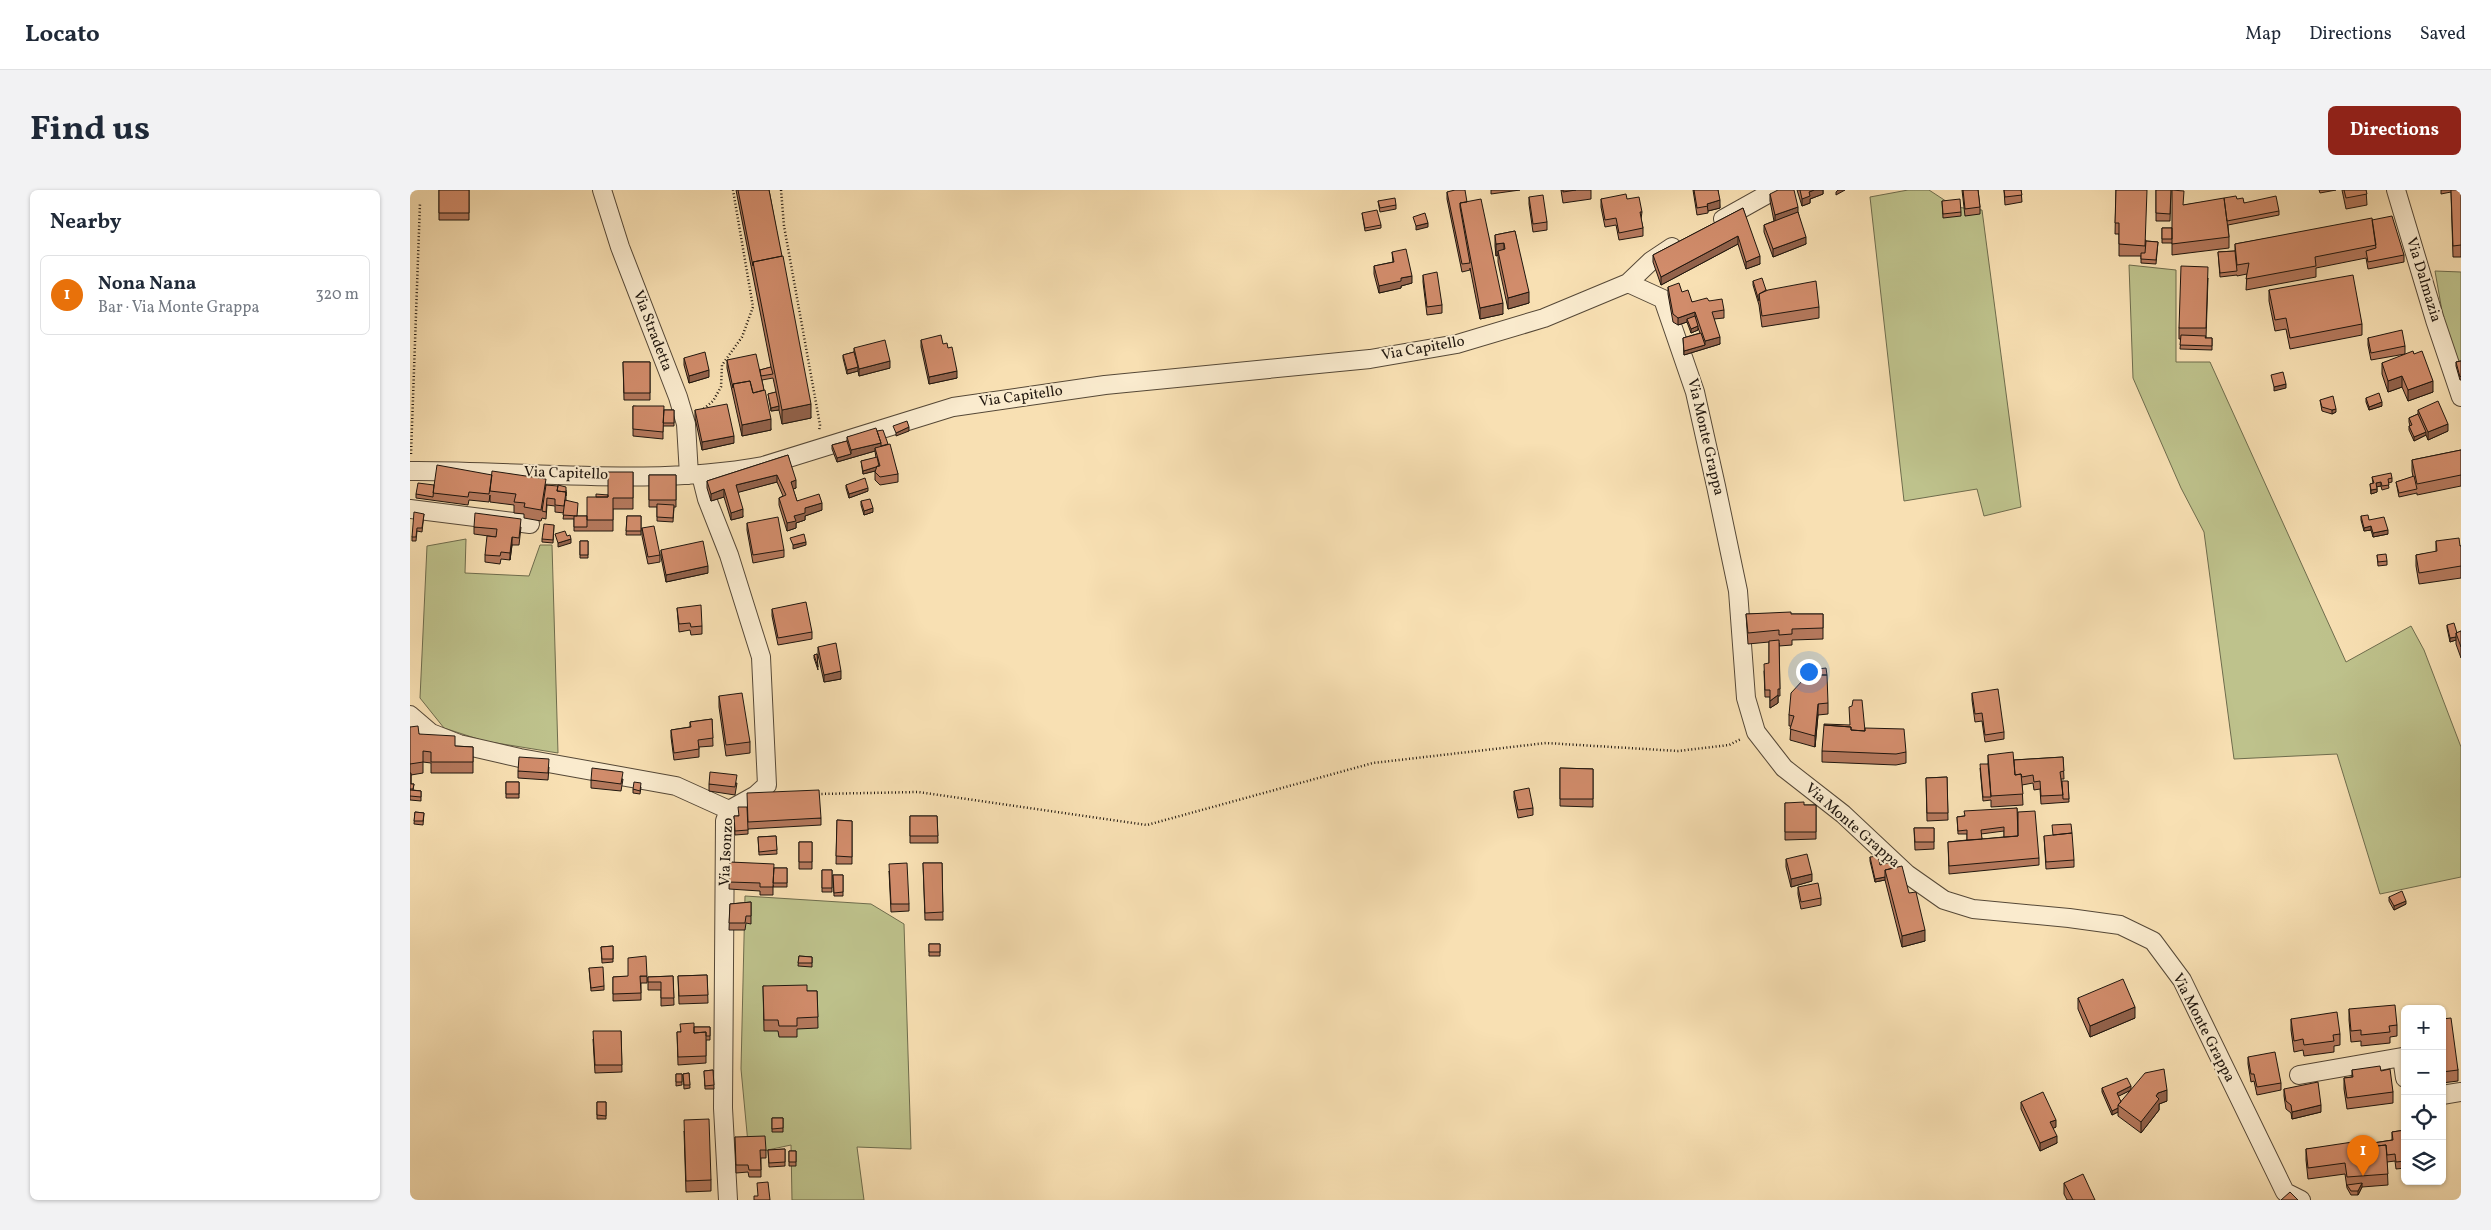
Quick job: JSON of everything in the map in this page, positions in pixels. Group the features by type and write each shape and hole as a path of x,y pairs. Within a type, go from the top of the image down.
{"street":[{"name":"Via Stradetta","path":"602,190 620,248 678,397 686,424 695,475"},
{"path":"1712,225 1775,190"},
{"name":"Via Dalmazia","path":"2396,190 2434,320 2461,397"},
{"name":"Via Capitello","path":"410,471 695,475 763,466 953,408 1105,385 1370,359 1456,344 1544,318 1628,283 1651,262 1686,239"},
{"name":"Via Monte Grappa","path":"1628,283 1663,299 1696,392 1738,590 1746,698 1756,732 1784,768 1843,814 1907,874 1944,900 1973,909 2120,925 2153,940 2182,980 2282,1196 2301,1200"},
{"path":"410,471 410,485"},
{"name":"Via Isonzo","path":"695,475 707,499 729,555 761,657 767,785 756,795 729,810 725,821 723,1108 728,1200"},
{"path":"410,510 530,524"},
{"path":"410,715 431,733 459,744 520,758 676,786 729,810"},
{"path":"2299,1075 2401,1057"},
{"path":"2446,1094 2461,1092"}],"path":[{"path":"686,424 713,401 720,387 722,365 742,337 753,307 733,190"},
{"path":"781,190 784,226 820,425 815,450"},
{"path":"410,471 420,203"},
{"path":"813,794 918,792 1147,825 1373,764 1546,744 1678,751 1729,745 1756,732"}],"green space":[{"path":"1908,190 1929,190 1955,207 1982,210 2021,507 1984,516 1977,489 1904,501 1870,197"},
{"path":"2129,265 2176,270 2176,362 2210,362 2346,662 2411,626 2424,650 2461,747 2461,877 2380,894 2337,754 2234,759 2204,532 2181,488 2133,378"},
{"path":"2435,271 2461,272 2461,370 2449,351"},
{"path":"466,539 465,573 529,576 540,545 552,545 558,753 484,741 444,728 420,698 427,546"},
{"path":"745,896 871,904 904,924 911,1149 857,1147 864,1200 792,1200 791,1145 749,1154 741,1069"}],"building":[{"path":"439,190 469,190 469,213 439,213"},
{"path":"738,190 769,190 782,256 753,262 753,266"},
{"path":"1465,190 1467,202 1460,203 1460,207 1470,263 1462,264 1447,192"},
{"path":"1694,190 1718,190 1720,200 1707,204 1708,206 1697,208"},
{"path":"1778,190 1794,190 1798,207 1775,215 1770,194"},
{"path":"1800,190 1814,190 1809,192 1810,196 1802,199"},
{"path":"1963,190 1978,190 1980,207 1965,209"},
{"path":"2004,190 2021,190 2022,195 2005,197"},
{"path":"2116,190 2147,190 2145,246 2119,244 2119,223 2115,223"},
{"path":"2156,190 2171,190 2170,214 2156,213"},
{"path":"2172,190 2184,191 2183,205 2224,198 2229,237 2172,244"},
{"path":"2344,190 2366,190 2367,194 2346,198"},
{"path":"2451,190 2461,190 2461,245 2453,246"},
{"path":"1626,194 1627,199 1639,197 1643,228 1619,233 1616,218 1605,220 1601,199"},
{"path":"1543,195 1547,222 1533,224 1529,197"},
{"path":"2236,196 2237,199 2243,198 2244,203 2276,196 2279,211 2227,221 2224,198"},
{"path":"1395,198 1396,205 1380,208 1378,201"},
{"path":"1481,199 1503,303 1480,308 1460,203"},
{"path":"1960,199 1961,212 1943,214 1942,201"},
{"path":"1743,208 1760,256 1746,262 1738,236 1661,277 1653,255"},
{"path":"1377,210 1381,225 1365,228 1362,213"},
{"path":"1798,212 1806,237 1773,249 1764,225"},
{"path":"1425,213 1428,223 1416,226 1413,217"},
{"path":"2392,216 2404,255 2368,262 2366,251 2376,248 2372,220"},
{"path":"2372,218 2376,245 2315,257 2316,266 2246,279 2249,263 2237,265 2235,244"},
{"path":"2162,228 2172,228 2172,239 2162,239"},
{"path":"1515,231 1529,292 1508,298 1498,251 1505,249 1504,243 1496,244 1495,235"},
{"path":"2146,241 2158,242 2156,260 2141,259 2141,253 2145,253"},
{"path":"1406,249 1412,276 1401,278 1401,281 1379,286 1374,266 1394,262 1392,252"},
{"path":"2235,251 2237,271 2220,273 2218,252"},
{"path":"783,256 811,404 782,410 753,262"},
{"path":"2181,266 2208,267 2206,328 2179,328"},
{"path":"1437,272 1442,305 1427,307 1423,275"},
{"path":"2353,275 2362,324 2290,338 2286,318 2275,320 2269,290"},
{"path":"1762,278 1766,290 1759,294 1759,301 1753,281"},
{"path":"1816,281 1819,307 1762,316 1759,294 1768,290"},
{"path":"1679,283 1682,292 1688,290 1692,302 1707,298 1709,301 1722,299 1724,310 1712,312 1720,337 1705,341 1695,312 1678,318 1673,314 1668,287"},
{"path":"1695,316 1698,326 1691,329 1687,319"},
{"path":"2402,330 2405,346 2371,353 2368,338"},
{"path":"1701,333 1705,345 1684,351 1683,338"},
{"path":"941,335 943,344 947,343 948,348 952,347 957,371 929,377 921,340"},
{"path":"2181,335 2212,338 2212,346 2180,345"},
{"path":"885,340 890,361 859,369 854,348"},
{"path":"2413,351 2414,354 2422,351 2433,381 2408,390 2402,376 2388,381 2382,363"},
{"path":"705,352 709,370 689,376 684,358"},
{"path":"854,352 858,367 847,370 843,355"},
{"path":"756,354 764,390 753,393 750,381 733,384 733,388 727,360"},
{"path":"2461,361 2461,376 2460,377 2456,362"},
{"path":"623,362 650,362 650,393 624,393"},
{"path":"771,367 773,374 761,376 760,370"},
{"path":"2283,372 2286,384 2274,387 2271,375"},
{"path":"750,381 753,393 765,390 771,419 742,425 733,384"},
{"path":"776,392 779,406 771,408 768,394"},
{"path":"2379,393 2382,402 2369,407 2366,398"},
{"path":"2333,396 2336,409 2332,410 2322,407 2320,400"},
{"path":"2438,401 2448,424 2428,432 2418,410"},
{"path":"727,404 734,436 702,442 695,410"},
{"path":"633,406 664,406 663,432 633,429"},
{"path":"664,410 674,410 674,423 663,423"},
{"path":"2418,414 2426,432 2414,437 2409,426 2412,425 2409,418"},
{"path":"907,421 909,427 896,433 893,426"},
{"path":"876,428 881,443 851,450 847,437"},
{"path":"883,430 888,444 881,446 877,431"},
{"path":"847,441 851,454 837,458 832,445"},
{"path":"890,444 898,474 880,477 875,472 877,466 880,466 875,448"},
{"path":"2461,450 2461,475 2417,484 2412,460"},
{"path":"788,455 796,480 791,482 797,501 819,494 822,503 805,508 805,513 794,516 796,521 787,523 779,498 786,495 777,475 736,485 743,509 731,513 724,489 711,494 707,481"},
{"path":"877,457 879,466 863,471 861,461"},
{"path":"437,465 492,475 489,494 469,492 468,497 433,493"},
{"path":"492,471 546,479 541,510 524,507 525,503 514,502 516,494 490,491"},
{"path":"608,472 633,472 633,498 613,498 613,520 587,520 587,497 608,497"},
{"path":"2391,473 2392,478 2388,479 2389,485 2382,486 2381,482 2376,483 2377,489 2371,490 2370,484 2374,483 2372,477"},
{"path":"649,475 676,475 676,500 649,500"},
{"path":"2414,476 2417,489 2399,493 2396,482"},
{"path":"865,478 868,488 849,494 846,485"},
{"path":"418,483 434,485 433,497 416,494"},
{"path":"546,485 558,486 557,491 566,492 564,506 555,505 555,499 547,498 546,512 542,511"},
{"path":"558,485 566,487 566,492 557,491"},
{"path":"596,494 608,495 608,497 596,497"},
{"path":"870,499 873,508 864,511 861,501"},
{"path":"565,500 578,503 577,516 563,515"},
{"path":"657,504 674,505 673,518 657,517"},
{"path":"414,512 424,514 422,528 417,528 416,537 412,537"},
{"path":"475,513 521,519 519,538 512,537 510,553 501,552 500,556 485,555 487,536 496,537 497,529 474,527"},
{"path":"2368,515 2369,520 2384,517 2388,530 2373,533 2371,526 2364,528 2361,516"},
{"path":"574,516 587,516 587,527 574,527"},
{"path":"627,516 641,516 641,531 626,531"},
{"path":"778,517 784,550 753,555 747,523"},
{"path":"544,524 554,525 553,540 542,539"},
{"path":"654,526 660,555 648,557 642,528"},
{"path":"565,531 567,536 570,535 571,539 558,543 555,534"},
{"path":"804,534 806,542 793,545 790,538"},
{"path":"2459,538 2461,566 2419,573 2416,555 2437,551 2436,541"},
{"path":"580,541 588,541 588,555 580,555"},
{"path":"703,541 708,566 666,575 661,550"},
{"path":"2386,554 2387,561 2378,562 2377,555"},
{"path":"806,602 812,632 778,638 772,609"},
{"path":"701,605 702,626 691,627 690,623 679,624 677,608"},
{"path":"1791,612 1791,614 1823,614 1823,628 1792,629 1792,634 1779,635 1779,630 1748,633 1746,614"},
{"path":"2454,623 2457,633 2456,637 2450,638 2447,625"},
{"path":"2461,631 2461,647 2456,633"},
{"path":"1779,640 1780,689 1778,689 1778,695 1770,701 1770,690 1765,690 1764,664 1769,663 1769,641"},
{"path":"836,643 841,671 824,675 818,647"},
{"path":"817,654 818,667 814,655"},
{"path":"1826,668 1827,675 1817,675 1817,669"},
{"path":"1810,675 1827,675 1828,703 1818,704 1815,736 1790,729 1794,716 1789,715 1791,693 1803,680 1810,680"},
{"path":"1998,689 2004,732 1985,735 1982,713 1975,714 1972,693"},
{"path":"742,693 750,742 726,745 719,696"},
{"path":"1853,700 1862,700 1865,731 1851,730 1851,727 1824,725 1850,725 1849,707 1852,706"},
{"path":"712,719 713,738 698,740 699,749 674,753 671,730 691,727 690,722"},
{"path":"1824,725 1851,727 1851,730 1865,731 1865,728 1904,729 1906,752 1896,754 1822,751"},
{"path":"418,726 419,734 455,736 455,746 473,747 473,762 431,762 431,752 423,751 423,762 410,764 410,727"},
{"path":"2013,752 2015,775 2021,774 2023,794 1991,796 1988,755"},
{"path":"519,757 549,759 548,773 518,771"},
{"path":"2063,757 2064,771 2060,772 2063,795 2041,796 2040,781 2034,782 2033,775 2022,777 2021,774 2015,775 2014,760"},
{"path":"1980,764 1988,764 1991,797 1983,797"},
{"path":"592,768 623,772 621,784 591,780"},
{"path":"1560,768 1593,769 1593,799 1560,799"},
{"path":"710,772 737,775 735,787 709,784"},
{"path":"410,773 411,784 414,784 413,789 410,789"},
{"path":"1947,777 1948,813 1927,813 1926,778"},
{"path":"2062,781 2068,781 2069,799 2063,799"},
{"path":"506,782 519,782 519,794 506,794"},
{"path":"634,782 641,783 640,791 633,789"},
{"path":"1529,788 1533,808 1518,810 1514,791"},
{"path":"410,790 421,791 421,797 410,796"},
{"path":"819,790 821,818 748,822 747,793"},
{"path":"1804,802 1804,805 1816,805 1816,832 1785,832 1785,803"},
{"path":"738,807 747,807 748,830 735,831 734,816 739,816"},
{"path":"2017,808 2018,836 2004,837 2004,827 1981,830 1982,839 1967,840 1967,830 1958,831 1957,817 1965,816 1964,811"},
{"path":"2035,811 2039,858 1949,866 1948,842 2018,836 2018,812"},
{"path":"415,812 424,813 423,821 414,821"},
{"path":"910,816 937,816 938,836 910,836"},
{"path":"837,820 852,821 852,857 836,856"},
{"path":"2071,824 2072,833 2053,835 2052,825"},
{"path":"1914,828 1934,828 1934,842 1915,842"},
{"path":"2072,833 2074,860 2046,862 2044,836"},
{"path":"776,836 777,850 759,852 758,837"},
{"path":"799,842 812,842 812,862 799,862"},
{"path":"1807,854 1812,874 1791,879 1786,859"},
{"path":"1878,856 1880,865 1892,862 1894,868 1885,870 1885,877 1875,879 1870,857"},
{"path":"730,862 774,864 773,887 760,887 760,883 729,882"},
{"path":"907,863 909,904 891,904 889,864"},
{"path":"923,863 942,863 943,912 925,913"},
{"path":"1902,866 1909,893 1916,892 1925,930 1902,936 1885,870"},
{"path":"774,868 787,868 787,883 773,883"},
{"path":"822,870 832,870 832,888 822,888"},
{"path":"833,875 843,875 843,892 834,893"},
{"path":"1818,883 1821,898 1801,902 1798,887"},
{"path":"2402,891 2406,901 2394,906 2389,897"},
{"path":"751,902 751,916 746,916 745,923 729,923 730,904"},
{"path":"929,944 940,944 940,952 929,952"},
{"path":"613,946 613,959 602,959 601,947"},
{"path":"646,956 647,976 640,976 641,993 613,994 613,977 628,976 628,958"},
{"path":"799,956 812,957 812,963 798,963"},
{"path":"603,967 604,986 591,988 589,968"},
{"path":"707,975 708,995 679,996 678,976"},
{"path":"673,976 674,998 661,998 661,982 648,982 648,977"},
{"path":"2123,979 2135,1007 2090,1026 2078,998"},
{"path":"807,985 807,991 817,991 818,1017 797,1018 797,1026 779,1026 778,1020 764,1020 763,986"},
{"path":"2395,1005 2397,1025 2389,1026 2390,1032 2361,1035 2361,1030 2351,1031 2349,1009"},
{"path":"2337,1012 2340,1034 2333,1035 2334,1041 2304,1045 2303,1039 2294,1041 2291,1019"},
{"path":"2451,1018 2458,1070 2446,1072 2446,1050 2446,1019"},
{"path":"694,1023 694,1033 706,1032 706,1056 678,1057 677,1032 681,1032 680,1024"},
{"path":"694,1027 710,1027 710,1036 706,1036 706,1032 694,1033"},
{"path":"593,1031 621,1031 622,1065 595,1065"},
{"path":"2275,1052 2281,1083 2257,1087 2254,1074 2251,1074 2248,1057"},
{"path":"2380,1066 2381,1071 2390,1069 2393,1092 2347,1098 2344,1078 2353,1077 2352,1070"},
{"path":"2164,1069 2167,1090 2158,1093 2156,1096 2159,1099 2141,1122 2118,1105 2145,1073"},
{"path":"713,1070 714,1085 705,1086 704,1071"},
{"path":"689,1073 690,1085 684,1085 683,1074"},
{"path":"676,1074 682,1074 682,1082 676,1082"},
{"path":"2127,1078 2131,1086 2117,1093 2121,1102 2118,1108 2112,1111 2102,1088"},
{"path":"2318,1082 2321,1105 2292,1112 2291,1105 2286,1101 2284,1089"},
{"path":"2043,1092 2056,1120 2050,1122 2057,1136 2040,1143 2021,1102"},
{"path":"597,1102 606,1102 606,1116 597,1115"},
{"path":"772,1118 783,1118 783,1128 772,1129"},
{"path":"709,1119 711,1180 686,1181 684,1120"},
{"path":"2401,1131 2401,1161 2396,1162 2395,1154 2387,1155 2386,1145 2367,1147 2367,1144 2393,1140 2392,1132"},
{"path":"765,1136 766,1150 760,1150 761,1170 749,1170 748,1165 736,1165 735,1137"},
{"path":"2366,1140 2367,1147 2386,1145 2388,1174 2347,1177 2345,1163 2308,1168 2306,1149"},
{"path":"785,1149 785,1162 769,1163 768,1150"},
{"path":"789,1151 796,1151 796,1162 789,1162"},
{"path":"2083,1174 2095,1200 2073,1200 2064,1183"},
{"path":"768,1182 770,1200 754,1200 754,1196 758,1196 757,1183"},
{"path":"2362,1183 2358,1191 2351,1191 2347,1185"},
{"path":"2290,1192 2298,1200 2281,1200"}],"place":[{"name":"Nona Nana","path":"2363,1176"}]}
